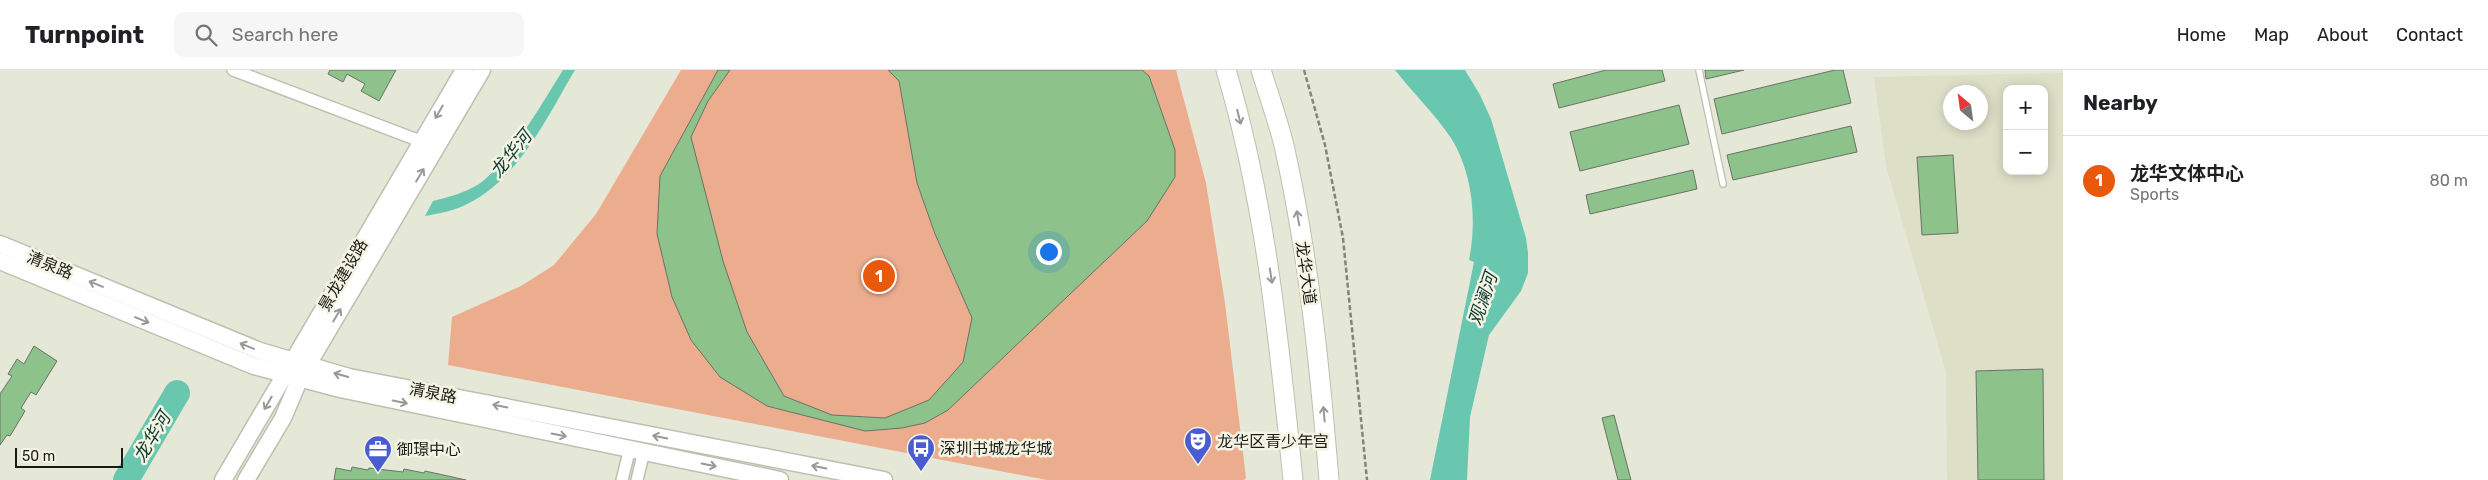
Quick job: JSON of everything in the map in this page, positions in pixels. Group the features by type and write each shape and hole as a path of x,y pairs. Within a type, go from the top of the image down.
{"main road":[{"name":"景龙建设路","path":"429,144 464,70"},
{"name":"景龙建设路","path":"223,480 296,370 429,144 482,70"},
{"path":"1226,70 1248,152 1272,286 1292,477"},
{"name":"龙华大道","path":"1261,70 1284,148 1299,219 1323,402 1329,480"},
{"name":"清泉路","path":"0,244 260,351 296,370 340,389 505,425 780,480"},
{"name":"清泉路","path":"0,261 254,366 349,377 884,480"},
{"name":"景龙建设路","path":"246,480 283,418 296,370"}],"street":[{"path":"233,70 429,144"},
{"path":"622,480 637,450"},
{"path":"637,450 637,480"}],"lane":[{"path":"1698,70 1724,184"}],"path":[{"path":"1304,70 1325,145 1343,238 1367,480"}],"shaded area":[{"path":"681,70 1176,70 1206,183 1225,303 1246,478 1244,480 1047,480 448,365 452,317 521,286 554,265 596,214"},
{"path":"2063,73 2063,480 1947,480 1946,372 1886,166 1874,77"}],"water":[{"path":"563,70 575,70 531,144 503,178 487,192 464,206 425,216 433,201 468,190 490,175 513,147"},
{"name":"观澜河","path":"1395,70 1465,70 1480,95 1491,119 1526,238 1528,273 1521,291 1489,335 1470,417 1467,480 1430,480 1474,262 1469,260 1473,229 1471,198 1464,166 1451,138"}],"building":[{"path":"330,70 396,70 379,101 361,91 365,84 347,74 343,82 328,74"},
{"path":"718,70 730,70 708,101 691,137 723,261 747,332 784,396 832,415 885,418 929,400 963,362 972,318 935,234 917,183 899,81 888,70 1142,70 1149,76 1175,150 1175,177 1147,221 948,410 925,423 902,428 865,431 767,406 720,377 691,340 672,297 657,234 660,176"},
{"path":"1606,70 1662,70 1665,81 1559,108 1553,84"},
{"path":"1705,70 1744,70 1706,79"},
{"path":"1835,70 1843,70 1851,103 1722,134 1714,99"},
{"path":"1679,105 1689,144 1580,171 1570,132"},
{"path":"1851,126 1857,152 1733,180 1727,155"},
{"path":"1953,155 1958,233 1922,235 1917,157"},
{"path":"1693,170 1697,189 1590,214 1586,195"},
{"path":"34,346 57,361 36,395 31,392 21,408 25,411 10,436 7,435 0,445 0,394 12,376 8,374 17,359 24,364"},
{"path":"2043,369 2044,480 1978,480 1976,371"},
{"path":"1614,415 1631,480 1618,480 1602,418"},
{"name":"御璟中心","path":"352,467 403,472 404,469 424,473 425,471 466,480 334,480 336,468 351,471"}],"waterway":[{"name":"龙华河","path":"126,480 177,393"}],"place":[{"name":"龙华文体中心","path":"879,276"},
{"name":"龙华区青少年宫","path":"1198,465"},
{"name":"深圳书城龙华城","path":"921,472"},
{"name":"御璟中心","path":"378,473"}]}
